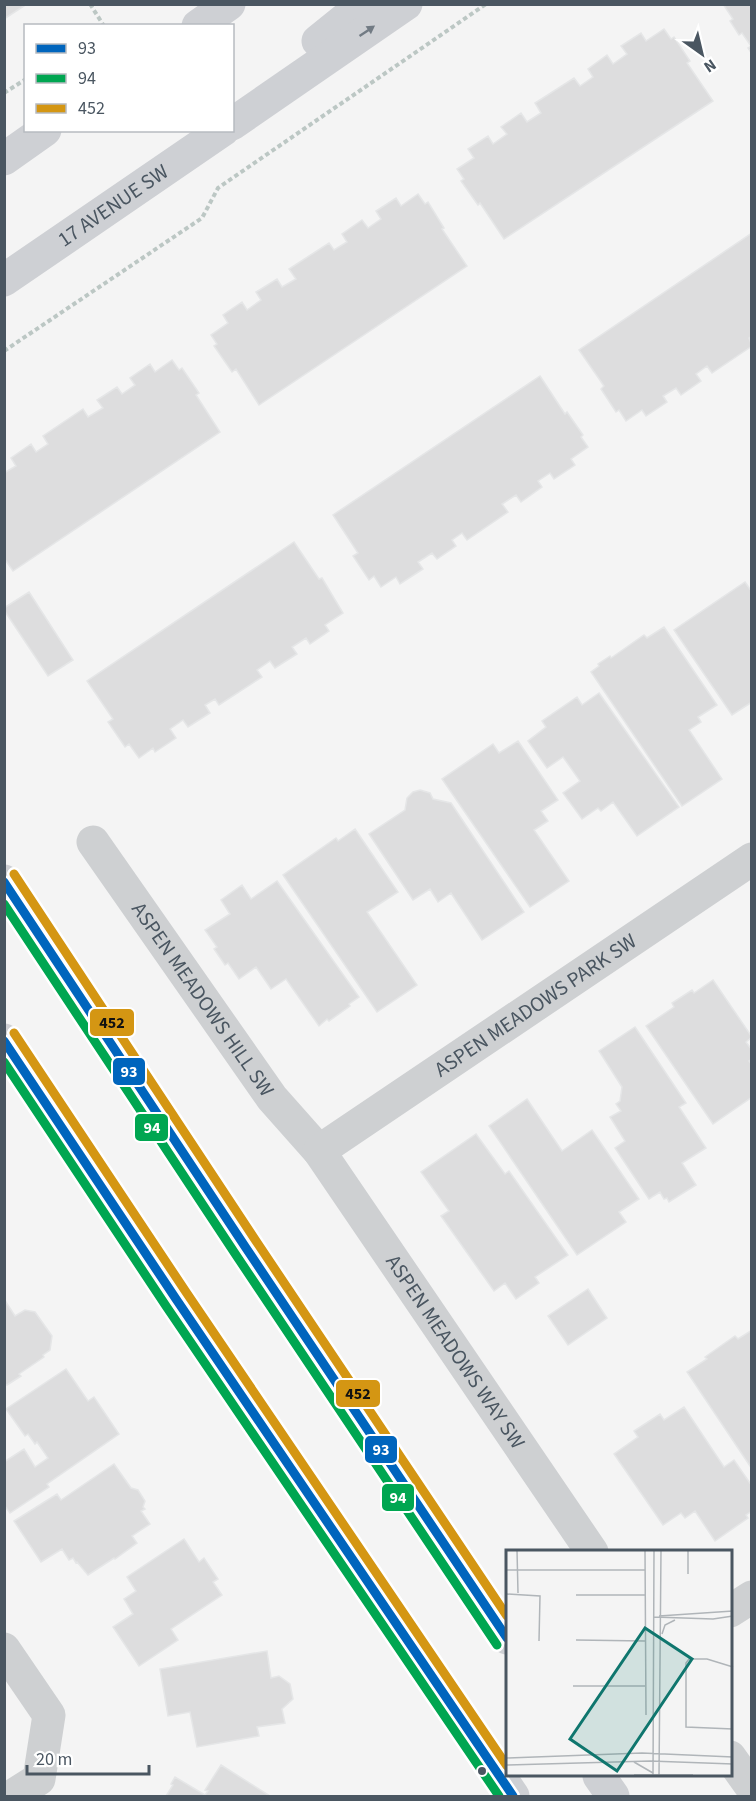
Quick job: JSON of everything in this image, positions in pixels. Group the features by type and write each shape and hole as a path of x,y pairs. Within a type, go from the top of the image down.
{"main road":[{"path":"201,24 229,4"},
{"path":"234,108 363,4"},
{"path":"234,123 406,4"},
{"path":"4,159 42,132"},
{"path":"123,199 206,132"},
{"name":"17 AVENUE SW","path":"4,280 219,132"},
{"path":"4,881 506,1637"},
{"path":"4,1040 513,1797"},
{"path":"492,1766 503,1797"},
{"path":"600,1777 613,1797"}],"street":[{"name":"ASPEN MEADOWS HILL SW","path":"93,842 272,1098 319,1151"},
{"name":"ASPEN MEADOWS PARK SW","path":"319,1151 752,858"},
{"name":"ASPEN MEADOWS WAY SW","path":"319,1151 591,1550"},
{"path":"732,1610 752,1597"},
{"path":"4,1649 49,1715 39,1779 12,1797"},
{"path":"732,1760 752,1788"}],"path":[{"path":"90,4 103,24"},
{"path":"4,351 202,218 218,188 486,4"},
{"path":"4,93 24,80"}],"building":[{"path":"4,4 27,4 4,19"},
{"path":"723,4 752,4 752,54 748,48 751,46 742,33 739,35 730,21 733,19"},
{"path":"664,29 671,39 674,37 690,61 687,63 713,101 504,239 480,203 478,205 461,181 464,179 457,169 474,158 468,149 488,136 493,144 507,134 501,127 521,113 527,122 541,113 535,103 574,78 580,86 593,77 588,69 607,55 613,64 627,54 621,46 641,33 646,41"},
{"path":"418,194 425,204 428,202 444,228 442,229 467,266 259,405 236,369 232,372 214,346 217,344 211,335 228,323 223,315 242,302 247,310 261,300 256,292 277,279 282,287 296,279 289,269 329,243 334,250 347,242 342,234 362,220 368,228 381,219 376,211 396,198 401,206"},
{"path":"752,233 752,336 749,338 752,346 712,373 707,366 696,374 701,381 681,395 676,388 663,396 667,402 646,416 642,410 626,421 619,410 616,412 601,389 604,386 579,350"},
{"path":"172,360 179,370 182,368 199,393 196,395 220,432 13,571 4,558 4,473 16,466 11,458 31,444 36,452 48,444 43,436 83,409 88,417 103,408 97,400 117,387 122,394 135,385 130,378 150,364 155,372"},
{"path":"540,376 565,414 567,412 583,435 581,437 588,447 571,459 575,465 554,479 550,473 538,481 542,487 521,502 516,495 502,504 508,512 467,540 462,533 452,540 456,546 437,559 432,553 418,562 423,569 400,584 396,577 381,587 374,576 369,580 353,556 358,553 333,515"},
{"path":"294,542 319,579 322,578 343,613 325,625 329,631 310,644 306,638 292,647 297,654 275,668 270,661 257,670 262,677 219,705 215,699 205,705 210,713 188,727 183,720 170,729 176,738 155,752 153,748 139,758 129,744 125,747 108,722 113,719 87,681"},
{"path":"745,582 752,592 752,702 732,715 674,630"},
{"path":"29,592 73,660 48,676 4,610"},
{"path":"664,627 717,705 698,717 701,722 689,730 722,779 682,806 591,672 599,666 598,664 610,656 611,658 644,635 647,638"},
{"path":"599,693 679,807 637,836 613,802 601,811 598,808 582,819 563,793 580,781 563,757 547,768 528,741 546,727 542,721 577,697 582,705"},
{"path":"518,741 558,800 541,811 548,821 534,830 569,881 530,907 442,779 493,744 499,753"},
{"path":"420,790 430,793 433,799 451,803 524,912 482,940 451,893 438,902 430,889 413,900 369,834 405,810 407,798 413,792"},
{"path":"355,829 398,892 367,912 417,985 377,1012 283,875 336,838 338,841"},
{"path":"277,881 359,997 349,1004 350,1006 319,1026 286,979 271,989 256,967 239,979 228,963 225,965 214,949 217,947 205,930 230,914 221,900 242,885 251,899"},
{"path":"713,980 752,1037 746,1042 752,1050 752,1059 749,1061 752,1065 752,1097 713,1124 646,1026 674,1007 672,1003 692,990 694,993"},
{"path":"635,1027 686,1103 679,1107 706,1148 682,1163 696,1185 669,1202 660,1192 649,1199 615,1148 625,1141 610,1117 621,1111 616,1104 620,1101 622,1087 599,1051"},
{"path":"527,1099 562,1151 592,1130 639,1199 619,1212 626,1222 577,1255 489,1126"},
{"path":"476,1134 505,1174 509,1171 568,1255 535,1277 539,1283 516,1299 505,1283 494,1291 441,1216 449,1211 421,1172"},
{"path":"588,1289 607,1318 568,1345 548,1316"},
{"path":"4,1299 15,1316 25,1310 35,1312 52,1336 50,1350 43,1355 44,1357 7,1385 4,1383"},
{"path":"752,1330 752,1469 687,1372 735,1336 738,1339"},
{"path":"66,1369 88,1401 94,1397 119,1434 47,1484 49,1487 10,1513 4,1505 4,1462 24,1449 35,1467 48,1458 37,1442 35,1444 28,1434 25,1436 6,1409"},
{"path":"684,1407 724,1467 734,1460 752,1486 752,1511 746,1515 748,1518 715,1541 695,1511 685,1518 681,1513 663,1525 614,1454 638,1437 634,1431 660,1414 664,1420"},
{"path":"114,1464 131,1488 138,1490 145,1501 143,1507 145,1509 141,1511 150,1524 132,1536 137,1543 88,1575 73,1558 69,1560 62,1549 41,1562 14,1521 57,1494 61,1500"},
{"path":"184,1539 199,1562 204,1558 218,1579 213,1582 222,1595 171,1629 178,1640 139,1666 113,1627 133,1614 124,1599 136,1591 127,1577"},
{"path":"267,1651 271,1678 279,1676 290,1684 293,1699 282,1709 285,1723 257,1727 259,1736 197,1747 190,1712 168,1716 160,1669"},
{"path":"221,1765 270,1796 166,1796 175,1777 205,1795 208,1791 205,1790"}],"transit line":[{"name":"452","path":"14,874 506,1615"},
{"name":"93","path":"4,882 506,1637"},
{"name":"94","path":"4,904 497,1645"},
{"name":"452","path":"14,1033 186,1292 506,1765"},
{"name":"93","path":"4,1041 513,1796"},
{"name":"94","path":"4,1062 166,1306 499,1796"}]}
